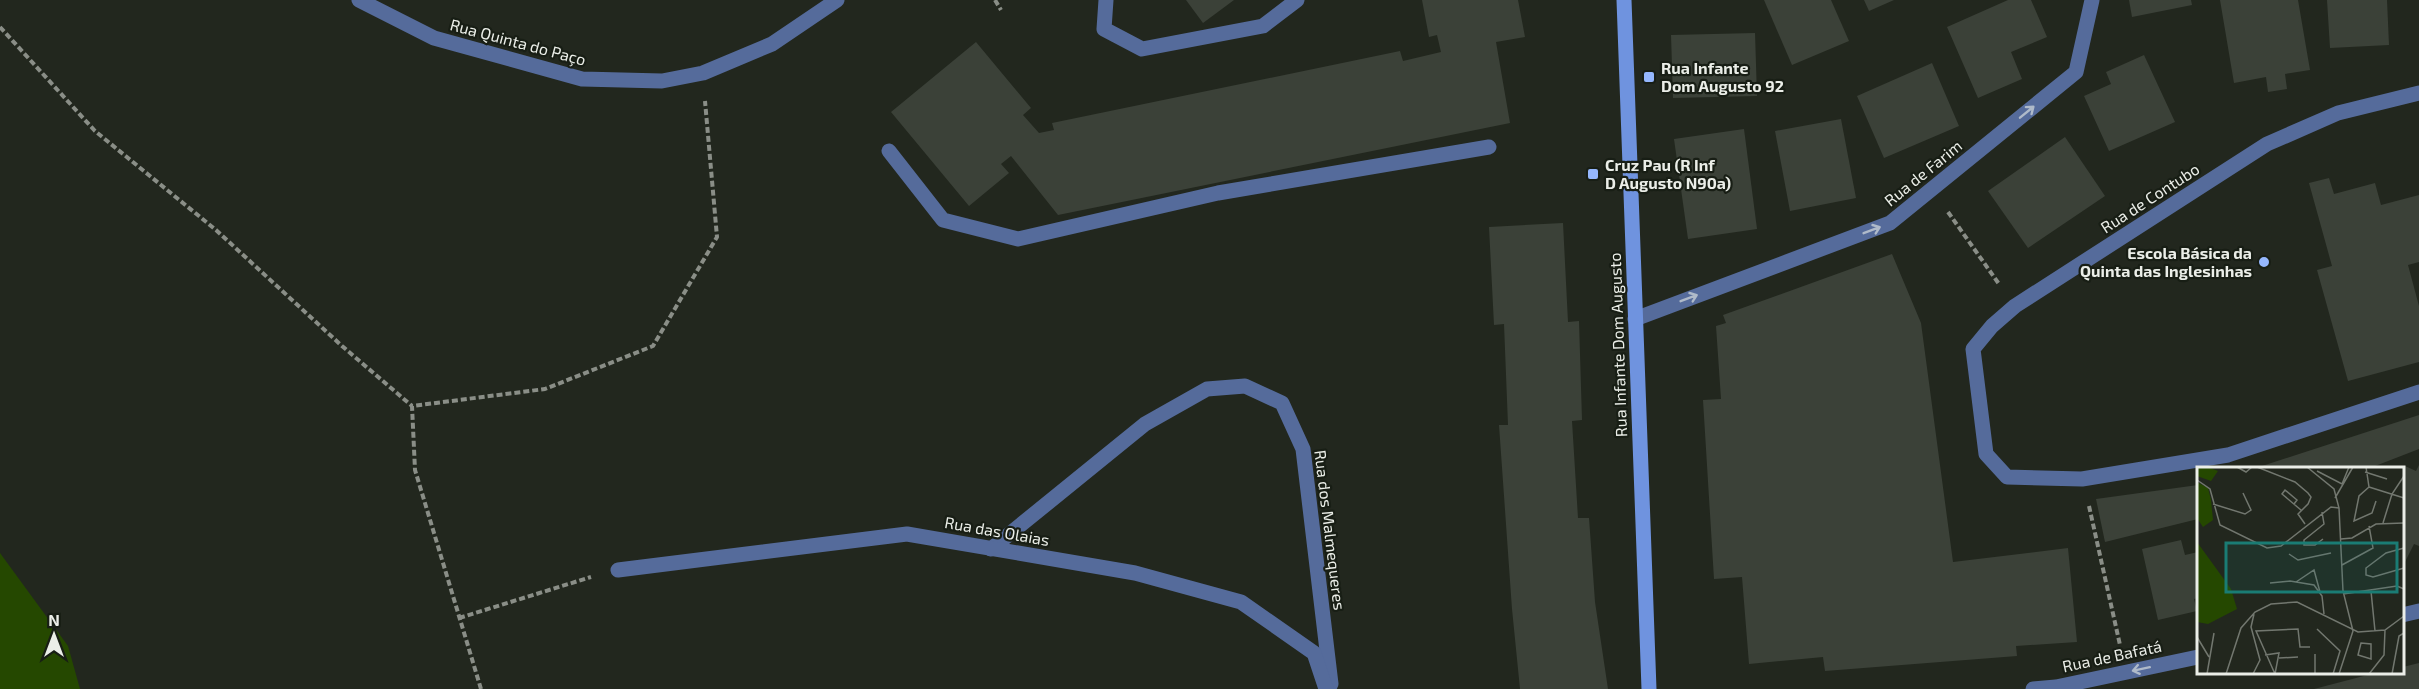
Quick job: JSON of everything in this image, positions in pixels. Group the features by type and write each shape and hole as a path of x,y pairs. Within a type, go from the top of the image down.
{"main road":[{"name":"Rua Infante Dom Augusto","path":"1624,0 1649,689"}],"street":[{"name":"Rua Quinta do Paço","path":"359,0 434,38 582,79 662,81 703,73 772,44 837,0"},
{"path":"1106,0 1104,29 1142,49 1263,26 1297,0"},
{"name":"Rua de Farim","path":"1635,319 1890,223 2076,72 2092,0"},
{"name":"Rua de Contubo","path":"2419,93 2338,113 2267,144 2015,306 1992,326 1973,349 1986,454 2007,477 2082,479 2228,455 2419,392"},
{"path":"889,151 943,220 1018,239 1218,193 1489,147"},
{"name":"Rua dos Malmequeres","path":"991,549 1145,424 1207,389 1245,386 1282,403 1303,449 1332,689"},
{"name":"Rua das Olaias","path":"618,570 907,534 1135,573 1241,602 1314,653 1326,689"},
{"path":"2404,615 2419,611"},
{"name":"Rua de Bafatá","path":"2033,689 2056,688 2197,657"}],"path":[{"path":"995,0 1001,10"},
{"path":"0,27 95,131 216,230 342,346 412,406 415,470 481,689"},
{"path":"412,406 545,390 653,346 717,237 703,73"},
{"path":"1932,189 2015,306"},
{"path":"2082,479 2126,672"},
{"path":"459,618 571,582 618,570"}],"green space":[{"path":"0,553 68,646 80,689 0,689"}],"building":[{"path":"1186,0 1234,0 1203,23"},
{"path":"1422,0 1518,0 1525,37 1496,42 1510,123 1058,215 1011,156 1001,164 1009,173 969,206 891,112 976,42 1031,108 1023,115 1039,133 1054,130 1052,123 1400,51 1403,61 1441,52 1437,35 1429,37"},
{"path":"1764,0 1831,0 1849,41 1792,65"},
{"path":"1864,0 1894,0 1869,11"},
{"path":"2008,0 2031,0 2047,37 2011,52 2022,79 1978,98 1947,27"},
{"path":"2129,0 2191,0 2192,5 2132,17"},
{"path":"2220,0 2298,0 2310,70 2285,74 2287,89 2268,92 2266,77 2234,83"},
{"path":"2327,0 2387,0 2389,45 2330,48"},
{"path":"1755,33 1757,96 1673,98 1671,35"},
{"path":"2144,55 2175,122 2109,151 2084,96 2111,84 2106,72"},
{"path":"1932,63 1959,126 1884,158 1857,96"},
{"path":"1841,119 1856,198 1790,211 1775,131"},
{"path":"1744,129 1757,229 1688,239 1674,139"},
{"path":"2065,137 2105,196 2028,248 1988,191"},
{"path":"2329,178 2334,194 2375,183 2381,205 2419,195 2419,262 2408,265 2419,306 2419,362 2348,381 2317,270 2332,266 2309,183"},
{"path":"1563,223 1568,322 1579,321 1582,420 1572,421 1578,518 1589,518 1595,602 1608,689 1520,689 1512,609 1499,425 1508,425 1504,324 1494,325 1489,227"},
{"path":"1892,254 1921,323 1953,562 2068,548 2077,642 2016,646 2017,656 1825,671 1823,657 1749,664 1742,577 1714,579 1703,400 1721,399 1716,326 1726,323 1723,315"},
{"path":"2419,415 2419,449 2373,467 2259,467"},
{"path":"2419,465 2419,546 2414,544 2404,564 2404,468 2405,466 2416,471"},
{"path":"2197,485 2197,519 2105,542 2096,499"},
{"path":"2181,540 2185,555 2197,552 2197,598 2194,599 2197,611 2158,620 2142,549"},
{"path":"2419,663 2419,689 2314,689 2371,674 2404,674 2404,667"}],"place":[{"name":"Rua Infante Dom Augusto 92","path":"1649,77"},
{"name":"Cruz Pau (R Inf D Augusto N90a)","path":"1593,174"},
{"name":"Escola Básica da Quinta das Inglesinhas","path":"2264,262"}]}
